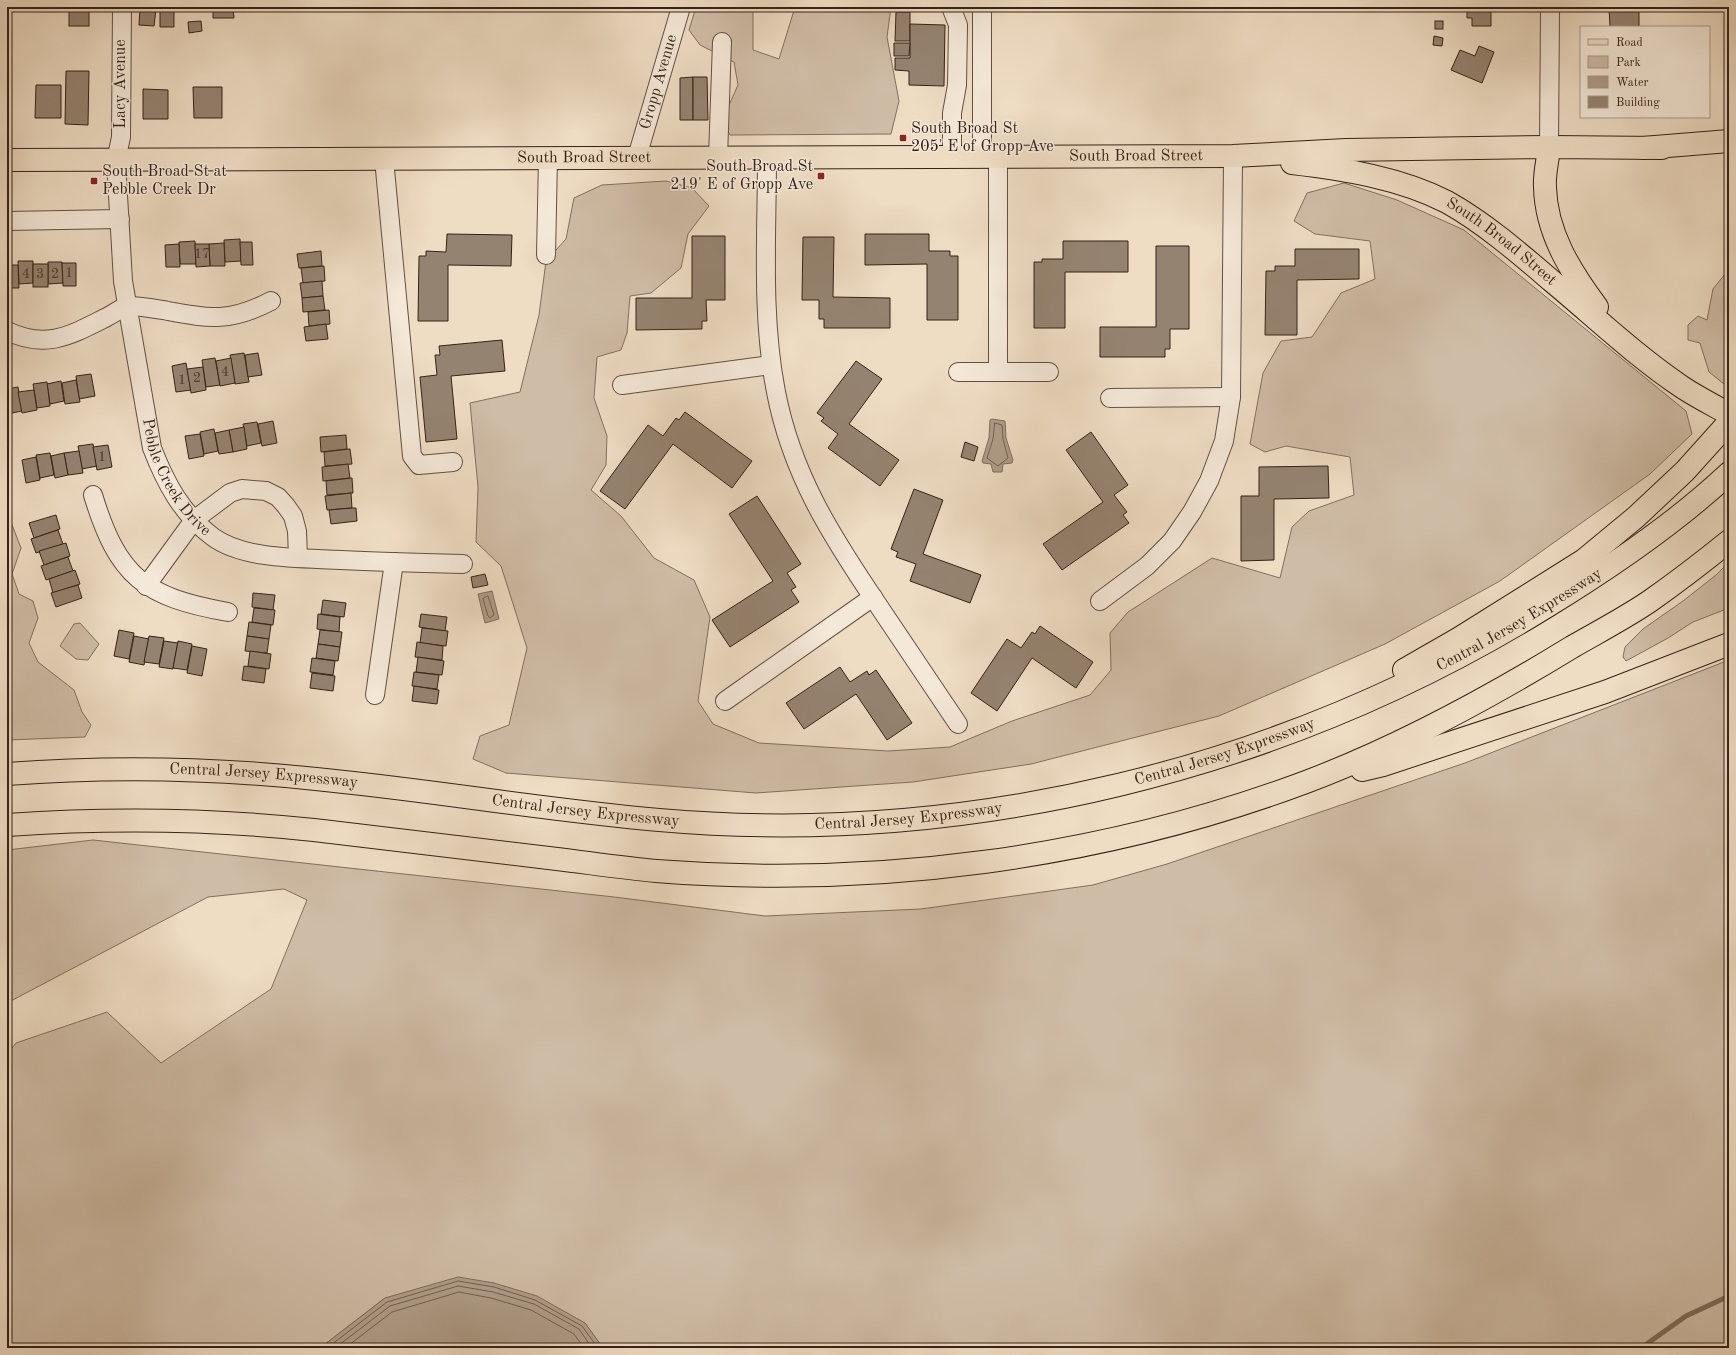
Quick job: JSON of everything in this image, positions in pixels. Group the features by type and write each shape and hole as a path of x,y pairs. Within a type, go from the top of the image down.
{"main road":[{"path":"1643,148 1729,141"},
{"name":"South Broad Street","path":"7,160 116,161 637,157 1233,156 1346,150 1549,147 1729,148"},
{"path":"1549,147 1545,187 1549,217 1558,246 1581,286 1619,337"},
{"name":"South Broad Street","path":"1233,156 1312,165 1376,177 1408,186 1445,202 1474,218 1502,238 1619,337 1682,386 1729,414"},
{"path":"1246,749 1388,678 1458,639 1526,598 1584,560 1636,517 1685,471 1729,422"},
{"name":"Central Jersey Expressway","path":"7,774 48,771 138,769 228,771 316,779 659,820 734,824 811,824 887,821 955,814 1038,802 1112,787 1186,768 1246,749 1306,727 1376,698 1445,665 1512,629 1576,589 1639,546 1723,479"},
{"path":"7,825 51,822 138,820 225,823 310,830 653,870 732,875 811,876 889,872 968,864 1046,853 1185,822 1305,782 1392,745 1454,716 1512,684 1647,603 1729,541"},
{"path":"1305,782 1384,765 1605,692 1729,644"}],"street":[{"name":"Lacy Avenue","path":"116,161 121,137 122,7"},
{"name":"Gropp Avenue","path":"637,157 681,7"},
{"path":"951,7 958,25 957,85 952,113 952,157"},
{"path":"982,7 990,157 998,372"},
{"path":"1549,147 1550,7"},
{"path":"718,157 722,42"},
{"path":"1100,601 1147,566 1172,541 1192,512 1209,481 1224,441 1231,397 1233,156"},
{"path":"767,157 766,310 771,365 786,434 800,474 826,525 958,724"},
{"path":"546,255 548,158"},
{"path":"384,159 412,456 419,466 453,462"},
{"name":"Pebble Creek Drive","path":"116,161 123,281 152,448 162,474 173,495 194,520 214,538 237,549 266,555 463,564"},
{"path":"7,221 120,219"},
{"path":"7,331 21,337 38,341 55,340 69,336 127,306 217,318 237,316 255,310 271,301"},
{"path":"622,385 771,365"},
{"path":"958,372 1049,372"},
{"path":"1110,398 1231,397"},
{"path":"146,586 194,520 230,493 242,489 266,491 278,497 293,516 298,557"},
{"path":"93,495 108,538 118,557 146,586 174,600 228,612"},
{"path":"376,695 394,562"},
{"path":"725,701 873,597"}],"green space":[{"path":"696,7 753,7 753,50 779,59 795,7 891,7 887,37 899,101 891,134 730,135 722,121 738,85 734,62 700,45 689,30"},
{"path":"666,181 692,188 709,206 688,234 681,268 651,293 630,296 627,333 621,350 597,357 594,398 607,436 606,465 591,490 621,516 654,558 694,580 710,617 698,701 713,724 759,743 888,751 950,747 1012,721 1090,695 1111,670 1110,633 1128,612 1212,558 1280,578 1292,527 1309,511 1354,495 1350,457 1286,446 1265,452 1250,444 1263,373 1281,341 1312,337 1341,293 1375,279 1370,241 1315,234 1294,221 1307,193 1344,183 1397,200 1464,230 1686,411 1692,434 1650,474 1500,581 1385,644 1219,716 1031,764 913,782 756,793 506,773 473,759 480,736 509,725 527,648 501,566 476,542 478,487 470,403 520,392 539,315 546,261 566,239 574,198 602,185"},
{"path":"1725,274 1729,275 1729,388 1709,372 1700,343 1688,340 1688,325 1698,316 1707,320 1713,289"},
{"path":"7,512 21,548 12,574 19,594 33,601 38,618 29,643 38,662 74,690 82,712 91,725 85,737 7,740"},
{"path":"1729,562 1729,608 1693,622 1668,638 1626,661 1623,657 1625,647 1643,629 1683,601 1716,575"},
{"path":"80,623 99,644 88,660 76,659 60,646 74,624"},
{"path":"1729,660 1729,1348 603,1348 585,1323 385,1298 320,1348 7,1348 7,1054 16,1043 107,1012 161,1063 271,989 307,900 284,889 208,897 7,1003 7,850 93,840 614,897 765,916 921,909 1093,885 1167,864 1465,763"}],"water":[{"path":"990,420 1005,421 1006,438 1013,460 1012,463 1003,464 1002,472 993,472 991,464 983,463 982,461 989,438"},
{"path":"492,591 499,619 485,623 478,594"},
{"path":"458,1277 494,1283 537,1296 585,1323 603,1348 320,1348 385,1298"}],"building":[{"path":"160,7 174,8 174,27 160,27"},
{"path":"213,7 233,7 234,18 213,18"},
{"path":"1467,7 1491,7 1491,26 1472,26 1472,18 1467,18"},
{"path":"1609,7 1639,7 1639,26 1610,26"},
{"path":"140,8 156,9 154,26 139,25"},
{"path":"69,9 89,9 89,26 69,26"},
{"path":"896,12 910,12 910,41 895,41"},
{"path":"201,21 202,31 189,33 188,22"},
{"path":"1435,21 1443,21 1443,29 1435,29"},
{"path":"910,24 945,25 944,86 909,85 909,71 895,70 895,58 910,58"},
{"path":"1434,36 1443,38 1442,46 1433,45"},
{"path":"894,43 910,43 909,56 894,56"},
{"path":"1479,46 1494,52 1482,83 1451,70 1460,50 1475,56"},
{"path":"66,71 89,71 88,125 65,124"},
{"path":"693,77 693,120 680,120 680,78"},
{"path":"693,77 707,77 708,120 693,120"},
{"path":"36,85 61,85 61,118 35,118"},
{"path":"193,87 222,87 222,118 194,118"},
{"path":"143,89 168,90 168,119 143,119"},
{"path":"447,234 512,235 511,266 448,265 448,321 418,321 419,256 426,256 426,251 446,252"},
{"path":"865,234 929,234 929,251 950,251 950,256 958,256 958,320 927,320 927,264 865,265"},
{"path":"692,236 725,236 725,300 706,300 707,321 702,321 702,329 636,330 636,298 692,298"},
{"path":"803,237 834,237 833,297 890,298 890,328 824,328 824,319 819,319 819,300 802,300"},
{"path":"240,239 241,261 225,262 224,240"},
{"path":"195,241 196,264 180,264 179,242"},
{"path":"1063,241 1128,241 1128,272 1065,272 1065,328 1034,328 1034,262 1042,262 1042,259 1063,259"},
{"path":"240,242 252,242 253,265 241,265"},
{"path":"224,243 225,266 210,266 209,244"},
{"path":"179,244 180,267 166,267 165,245"},
{"path":"195,244 209,244 210,266 196,267"},
{"path":"1156,246 1189,246 1189,329 1170,329 1170,349 1165,349 1165,357 1100,357 1100,327 1156,327"},
{"path":"1295,249 1359,249 1359,279 1297,280 1297,335 1265,335 1266,271 1275,271 1275,266 1295,266"},
{"path":"321,251 322,266 299,268 297,254"},
{"path":"18,261 33,261 33,283 19,284"},
{"path":"48,262 62,262 63,283 48,284"},
{"path":"62,263 76,263 76,286 63,286"},
{"path":"33,264 48,264 48,287 33,287"},
{"path":"7,265 18,265 19,288 7,288"},
{"path":"324,266 325,281 303,283 301,268"},
{"path":"322,281 323,296 302,298 300,283"},
{"path":"323,296 325,310 303,312 302,298"},
{"path":"329,310 330,324 309,326 308,312"},
{"path":"326,324 328,339 306,341 304,327"},
{"path":"502,340 505,371 451,376 457,439 426,442 420,377 437,375 435,355 440,355 439,346"},
{"path":"244,353 249,382 235,384 230,355"},
{"path":"258,353 262,375 248,377 245,355"},
{"path":"215,358 220,385 206,387 202,360"},
{"path":"231,358 235,383 220,386 216,361"},
{"path":"856,361 882,379 849,424 899,460 880,486 828,448 838,434 821,421 824,418 817,413"},
{"path":"186,363 191,390 176,392 172,366"},
{"path":"203,367 206,390 191,393 187,369"},
{"path":"91,374 95,396 79,399 76,376"},
{"path":"76,380 80,402 65,404 62,383"},
{"path":"61,381 64,401 50,404 47,384"},
{"path":"47,382 50,406 37,408 33,384"},
{"path":"18,387 22,411 7,414 7,389"},
{"path":"34,390 37,410 22,413 18,392"},
{"path":"685,412 752,461 732,488 673,444 625,509 600,491 648,425 663,436 676,418 679,420"},
{"path":"273,421 277,443 262,446 258,424"},
{"path":"257,422 261,443 247,446 243,424"},
{"path":"244,427 247,449 233,452 229,430"},
{"path":"214,429 218,451 204,454 200,432"},
{"path":"229,430 233,452 219,454 215,433"},
{"path":"1091,432 1128,485 1114,495 1127,512 1123,515 1129,523 1062,570 1043,544 1103,502 1066,450"},
{"path":"200,434 204,456 189,459 185,436"},
{"path":"346,435 347,449 321,452 320,437"},
{"path":"965,442 978,447 974,461 961,457"},
{"path":"93,444 97,466 82,469 78,446"},
{"path":"108,445 112,467 97,470 93,447"},
{"path":"350,449 352,464 325,466 324,452"},
{"path":"79,451 83,473 68,475 64,453"},
{"path":"50,453 54,475 40,478 36,455"},
{"path":"64,453 68,475 55,478 51,456"},
{"path":"36,457 40,480 26,483 22,460"},
{"path":"348,464 350,478 323,481 322,467"},
{"path":"1328,466 1329,498 1274,499 1274,560 1241,561 1241,496 1259,496 1259,467"},
{"path":"352,478 353,493 327,495 326,481"},
{"path":"914,489 943,500 923,554 981,575 970,603 910,581 916,564 896,557 898,552 891,549"},
{"path":"351,493 352,508 327,510 325,496"},
{"path":"757,496 801,564 787,573 796,587 791,590 799,602 730,647 712,620 773,581 729,514"},
{"path":"356,508 357,521 331,524 329,510"},
{"path":"56,515 60,529 34,538 29,523"},
{"path":"58,530 63,544 36,553 31,539"},
{"path":"66,543 70,556 44,565 39,551"},
{"path":"68,557 73,571 46,580 41,566"},
{"path":"75,570 80,584 53,593 49,579"},
{"path":"485,574 488,585 473,588 471,577"},
{"path":"78,585 82,598 56,607 51,593"},
{"path":"253,593 275,595 273,610 252,607"},
{"path":"323,600 346,603 344,617 321,614"},
{"path":"254,608 275,610 273,625 252,622"},
{"path":"318,614 340,617 339,632 317,629"},
{"path":"421,614 447,617 445,631 419,627"},
{"path":"249,622 271,625 269,639 247,636"},
{"path":"1040,626 1093,662 1076,688 1032,658 997,711 971,693 1007,639 1021,648 1032,632 1035,634"},
{"path":"422,628 448,631 446,646 420,643"},
{"path":"119,630 134,633 129,659 114,656"},
{"path":"320,630 342,632 340,647 318,644"},
{"path":"134,636 149,639 144,665 129,662"},
{"path":"149,636 164,638 159,664 144,662"},
{"path":"247,636 269,639 267,653 245,651"},
{"path":"164,641 178,643 173,669 159,667"},
{"path":"178,641 192,644 187,670 173,668"},
{"path":"417,642 443,646 442,660 415,657"},
{"path":"318,644 340,647 338,661 316,658"},
{"path":"192,646 207,649 202,676 187,673"},
{"path":"250,651 271,654 269,669 248,666"},
{"path":"418,657 444,661 442,675 416,672"},
{"path":"312,658 335,661 333,675 310,672"},
{"path":"244,666 266,669 264,683 242,680"},
{"path":"840,667 850,682 867,671 869,675 876,670 912,723 887,740 856,694 804,729 786,703"},
{"path":"414,672 439,675 437,689 412,686"},
{"path":"312,673 335,676 333,691 310,688"},
{"path":"414,686 439,690 437,704 412,701"}],"waterway":[{"path":"1641,1348 1686,1316 1729,1296"}],"place":[{"name":"South Broad St 205' E of Gropp Ave","path":"903,138"},
{"name":"South Broad St 219' E of Gropp Ave","path":"821,176"},
{"name":"South Broad St at Pebble Creek Dr","path":"94,181"}]}
